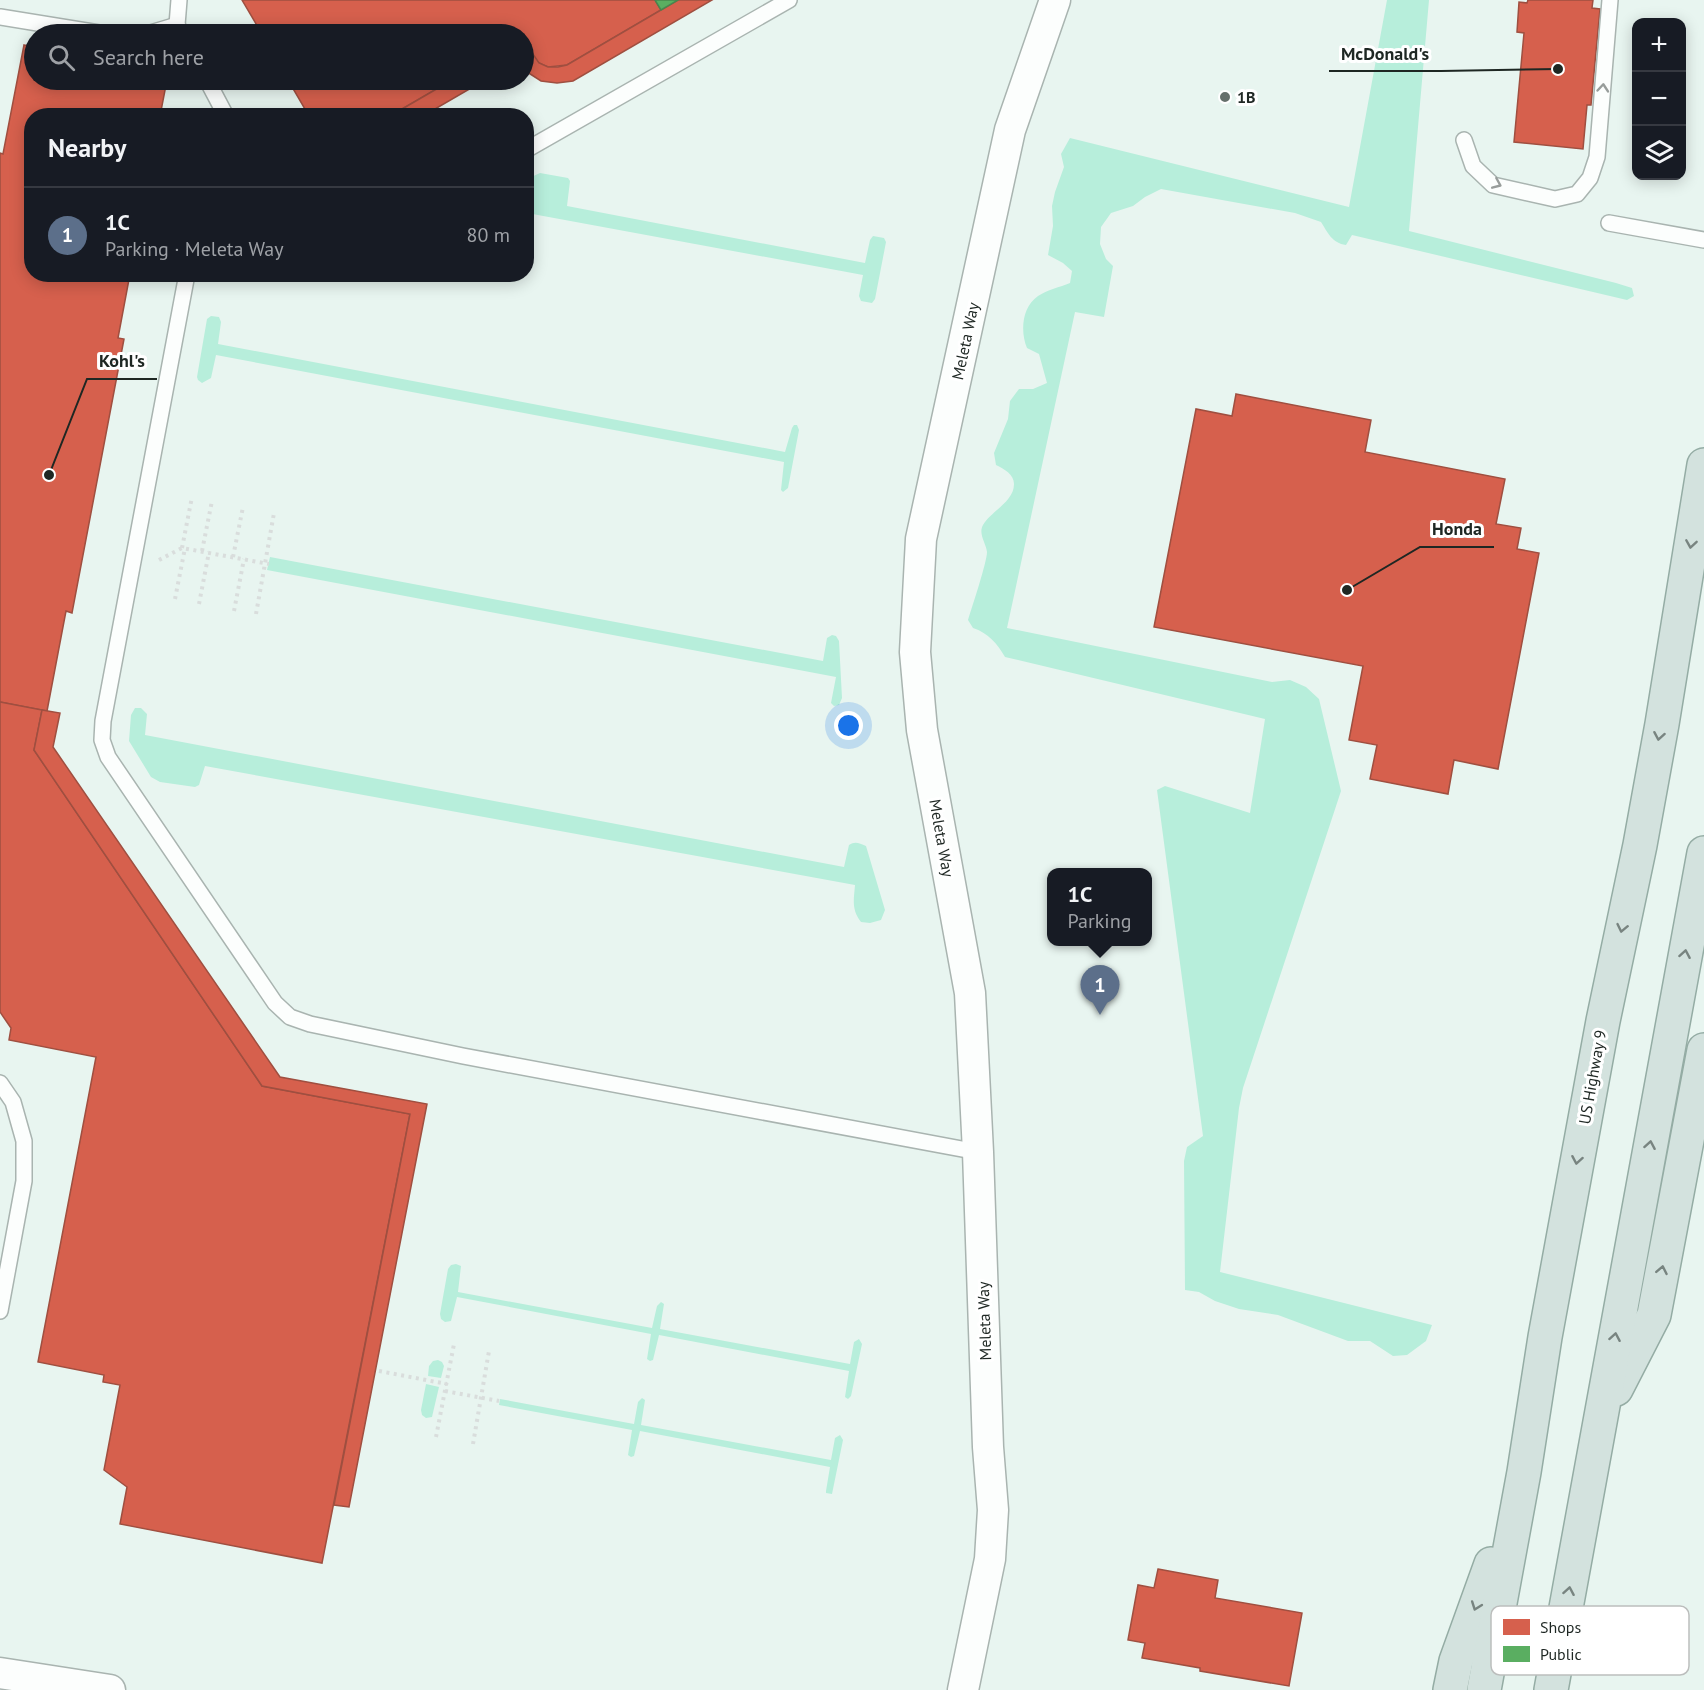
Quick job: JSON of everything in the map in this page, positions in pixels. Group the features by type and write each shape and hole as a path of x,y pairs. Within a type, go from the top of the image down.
{"highway":[{"name":"US Highway 9","path":"1499,1606 1524,1472 1547,1325 1603,1021 1640,844 1662,724 1704,465"},
{"path":"1566,1606 1704,853"},
{"path":"1600,1420 1654,1315 1704,1050"},
{"path":"1450,1690 1456,1661 1524,1472"},
{"name":"US Highway 9","path":"1484,1690 1491,1652"},
{"path":"1551,1690 1554,1675"}],"street":[{"name":"Meleta Way","path":"963,1690 990,1559 993,1510 988,1447 978,1152 970,993 924,741 915,652 921,539 1010,130 1052,1"},
{"path":"0,1672 96,1689"}],"lane":[{"path":"179,0 180,24"},
{"path":"534,145 789,0"},
{"path":"1464,140 1473,166 1493,185 1556,199 1577,194 1590,178 1597,157 1610,0"},
{"path":"0,16 47,24"},
{"path":"212,90 222,108"},
{"path":"1609,223 1704,240"},
{"path":"185,282 105,711 102,740 108,757 275,1003 290,1017 310,1024 475,1058 978,1152"},
{"path":"0,1083 13,1102 24,1141 24,1181 0,1311"}],"path":[{"path":"175,599 192,497"},
{"path":"202,551 212,501"},
{"path":"233,556 243,507"},
{"path":"255,614 267,563 274,513"},
{"path":"159,560 184,548 267,563"},
{"path":"199,604 209,552"},
{"path":"234,610 244,559"},
{"path":"436,1437 454,1344"},
{"path":"473,1444 489,1351"},
{"path":"379,1371 447,1384"},
{"path":"445,1391 500,1401"}],"green space":[{"path":"1387,0 1429,0 1409,231 1616,283 1632,288 1634,296 1627,300 1352,235 1346,245 1341,244 1328,234 1321,222 1295,213 1161,189 1133,206 1111,213 1101,227 1100,244 1106,259 1113,266 1104,317 1075,312 1007,628 1272,682 1290,680 1306,687 1319,699 1341,791 1243,1088 1220,1272 1432,1325 1426,1341 1407,1355 1393,1356 1370,1341 1348,1341 1278,1315 1239,1309 1215,1301 1199,1292 1185,1290 1184,1161 1187,1147 1203,1136 1157,790 1165,786 1250,813 1265,719 1005,657 992,639 973,628 968,620 987,552 982,535 983,525 1006,501 1013,490 1012,477 996,465 994,453 1008,419 1010,401 1019,389 1033,389 1047,383 1039,354 1027,348 1023,327 1026,313 1038,296 1070,283 1072,271 1048,255 1053,226 1052,206 1064,167 1061,154 1070,138 1349,207"},
{"path":"540,173 568,178 570,181 567,206 865,263 873,236 884,238 886,242 875,299 872,303 861,301 859,296 863,275 534,214 534,176"},
{"path":"211,316 219,317 221,322 218,344 785,452 792,428 797,425 799,430 788,488 783,492 781,490 784,462 216,355 211,378 202,383 197,377 207,319"},
{"path":"270,557 823,661 827,638 832,635 836,636 839,641 842,698 839,705 834,706 831,703 836,677 267,570"},
{"path":"135,708 141,708 147,714 145,735 844,867 849,845 859,843 866,846 885,910 881,920 870,923 861,922 854,908 855,885 205,766 199,785 195,787 160,782 151,777 129,741 131,715"},
{"path":"451,1265 461,1266 458,1292 652,1328 657,1306 661,1302 664,1304 660,1329 850,1364 854,1342 859,1339 862,1344 851,1396 848,1399 845,1397 849,1371 659,1335 653,1360 650,1361 647,1359 651,1334 457,1297 451,1321 445,1322 441,1319 440,1314 448,1269"},
{"path":"438,1360 444,1366 441,1378 428,1376 429,1366 433,1361"},
{"path":"426,1384 439,1387 432,1417 426,1418 422,1415 421,1410"},
{"path":"642,1398 645,1400 641,1425 831,1460 835,1438 840,1435 843,1440 832,1494 826,1493 830,1467 640,1431 634,1456 631,1457 628,1455 632,1430 499,1405 500,1399 634,1424 638,1402"}],"building: Shops":[{"path":"242,0 655,0 661,10 567,65 548,67 534,59 534,24 256,24"},
{"path":"678,0 712,0 573,81 557,83 541,81 534,76 534,56 539,63 548,67 567,65"},
{"path":"1528,0 1593,0 1592,8 1600,9 1591,105 1587,105 1583,149 1514,142 1524,33 1517,32 1519,2 1527,3"},
{"path":"24,45 24,90 165,90 162,108 24,108 24,282 128,282 118,338 124,339 72,613 66,611 47,711 0,702 0,153 3,154"},
{"path":"294,90 435,90 404,108 304,108"},
{"path":"435,90 468,90 437,108 404,108"},
{"path":"1236,394 1371,420 1365,452 1505,479 1496,524 1521,528 1517,549 1539,553 1498,769 1454,760 1448,794 1370,779 1377,745 1349,740 1363,666 1154,627 1196,409 1232,416"},
{"path":"0,702 42,710 34,750 262,1086 410,1114 322,1563 120,1524 127,1487 104,1470 120,1385 103,1382 104,1375 38,1362 96,1057 9,1040 11,1028 0,1012"},
{"path":"42,710 60,713 53,747 280,1077 427,1104 349,1507 334,1505 410,1114 262,1086 34,750"},
{"path":"1158,1569 1218,1580 1215,1598 1302,1613 1289,1686 1200,1671 1200,1668 1142,1658 1145,1643 1128,1640 1138,1585 1154,1588"}],"building: Public":[{"path":"655,0 678,0 661,10"}],"place":[{"name":"McDonald's","path":"1558,69"},
{"name":"1B","path":"1225,97"},
{"name":"Kohl's","path":"49,475"},
{"name":"Honda","path":"1347,590"},
{"name":"1C","path":"1100,1015"}]}
